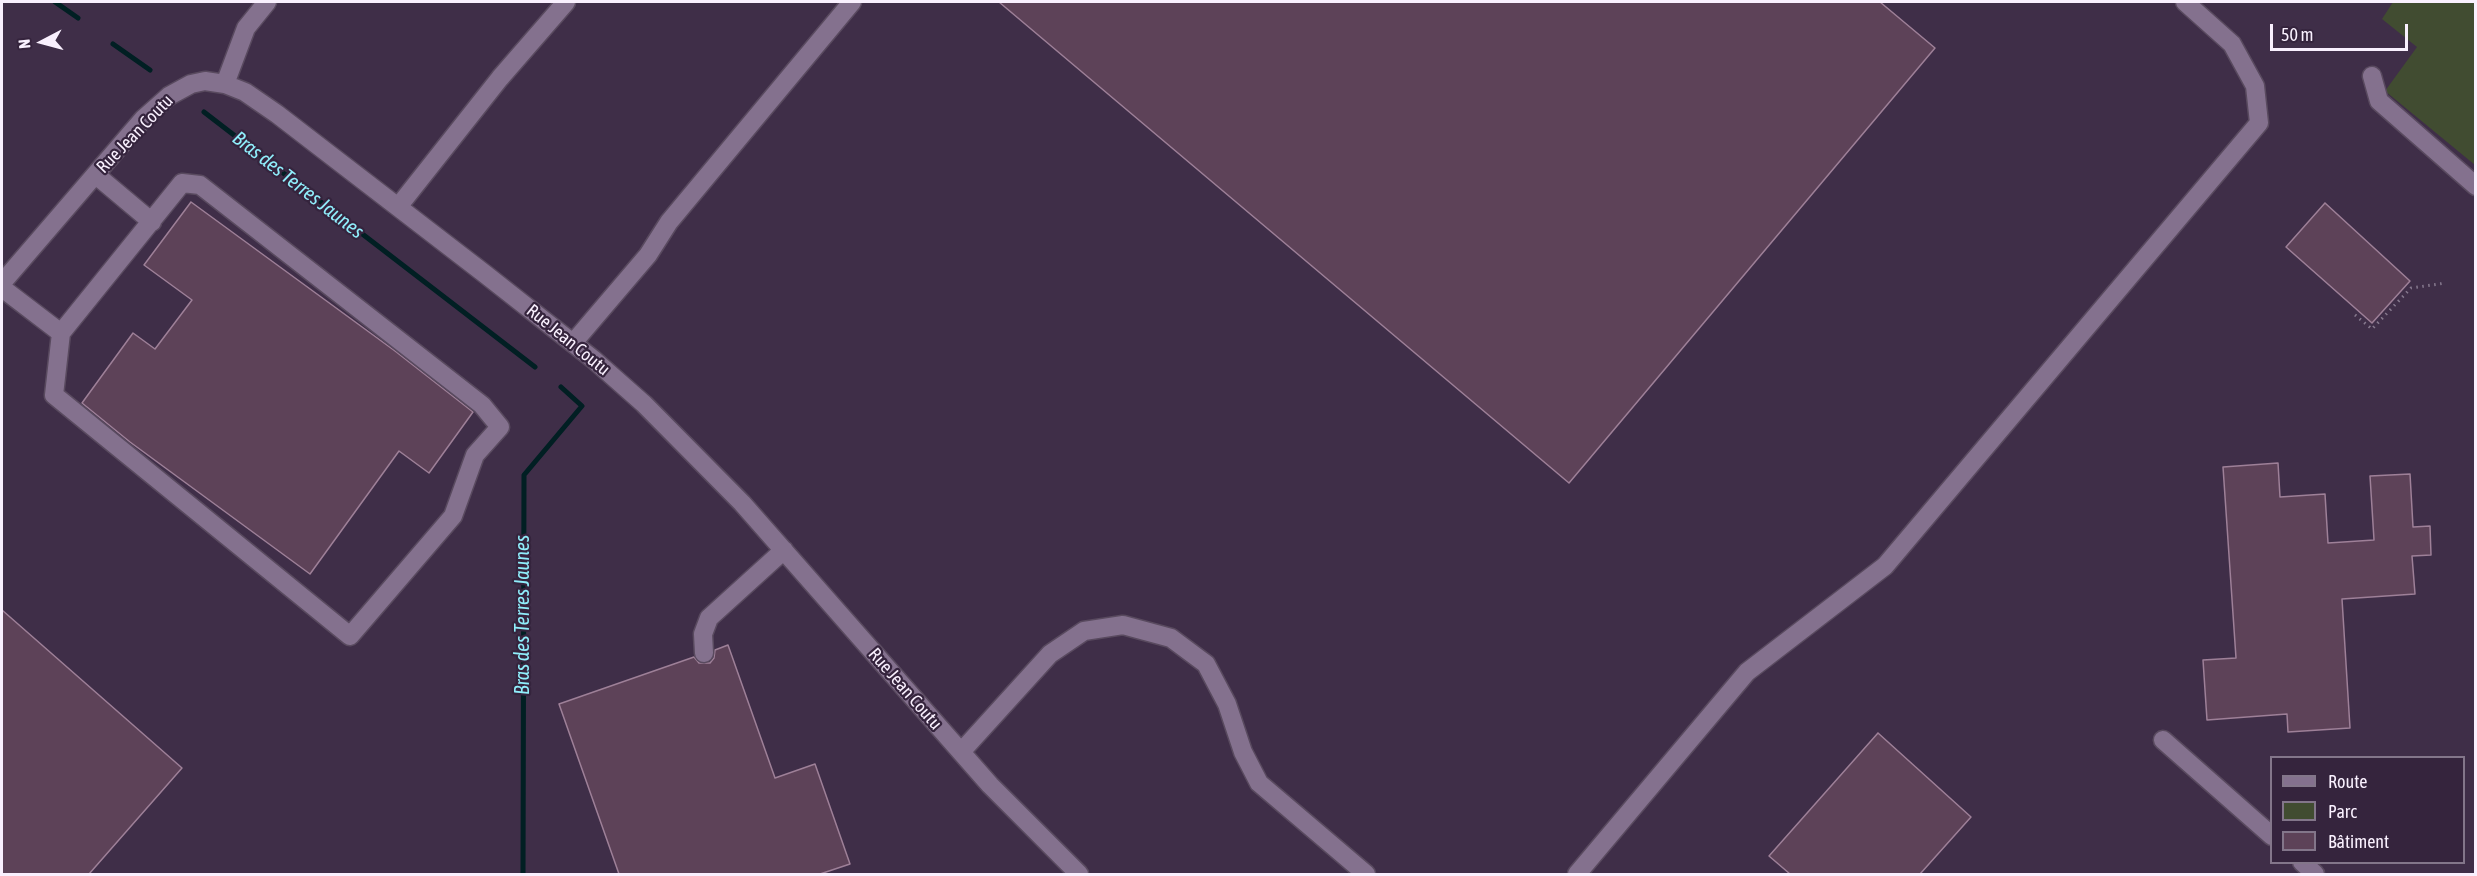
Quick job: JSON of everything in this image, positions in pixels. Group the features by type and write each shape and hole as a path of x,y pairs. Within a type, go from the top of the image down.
{"street":[{"path":"225,84 246,28 267,2"},
{"path":"398,207 500,78 566,2"},
{"path":"573,343 648,255 669,222 852,2"},
{"path":"1577,874 1747,672 1885,566 2259,123 2255,86 2232,44 2185,2"},
{"path":"2372,76 2379,101 2475,186"},
{"name":"Rue Jean Coutu","path":"2,283 143,120 183,86 197,82 225,84 264,104 573,343 669,428 713,471 1008,804 1079,874"},
{"path":"96,175 152,222"},
{"path":"182,183 200,185 482,405 500,427 475,455 453,516 350,636 54,395 61,333 152,222 182,183"},
{"path":"2,288 61,333"},
{"path":"704,653 704,634 709,618 784,550"},
{"path":"961,752 1050,654 1084,631 1123,625 1171,638 1206,664 1227,704 1243,752 1259,783 1366,874"},
{"path":"2163,740 2270,835"}],"path":[{"path":"2355,315 2372,329 2411,288 2446,283"}],"green space":[{"path":"2393,2 2475,2 2475,165 2385,91 2417,47 2382,19"}],"building":[{"path":"999,2 1880,2 1935,48 1569,483"},
{"path":"191,202 395,351 473,412 429,473 399,451 310,574 130,442 82,403 133,333 155,349 192,300 144,265"},
{"path":"2325,203 2410,281 2372,323 2286,247"},
{"path":"2278,463 2280,497 2325,494 2328,543 2374,540 2370,476 2410,474 2413,527 2430,526 2431,555 2412,556 2415,594 2342,599 2350,728 2288,732 2287,714 2207,720 2203,660 2236,658 2223,467"},
{"path":"2,610 182,768 89,874 2,874"},
{"path":"728,645 775,778 815,764 850,864 820,874 619,874 559,704 694,657 699,663 710,663 714,658 715,650"},
{"path":"1878,733 1971,817 1920,874 1790,874 1769,856"}],"waterway":[{"name":"Bras des Terres Jaunes","path":"55,2 78,18"},
{"name":"Bras des Terres Jaunes","path":"113,44 150,70"},
{"name":"Bras des Terres Jaunes","path":"204,112 535,367"},
{"name":"Bras des Terres Jaunes","path":"523,874 524,475 582,406 561,387"}]}
